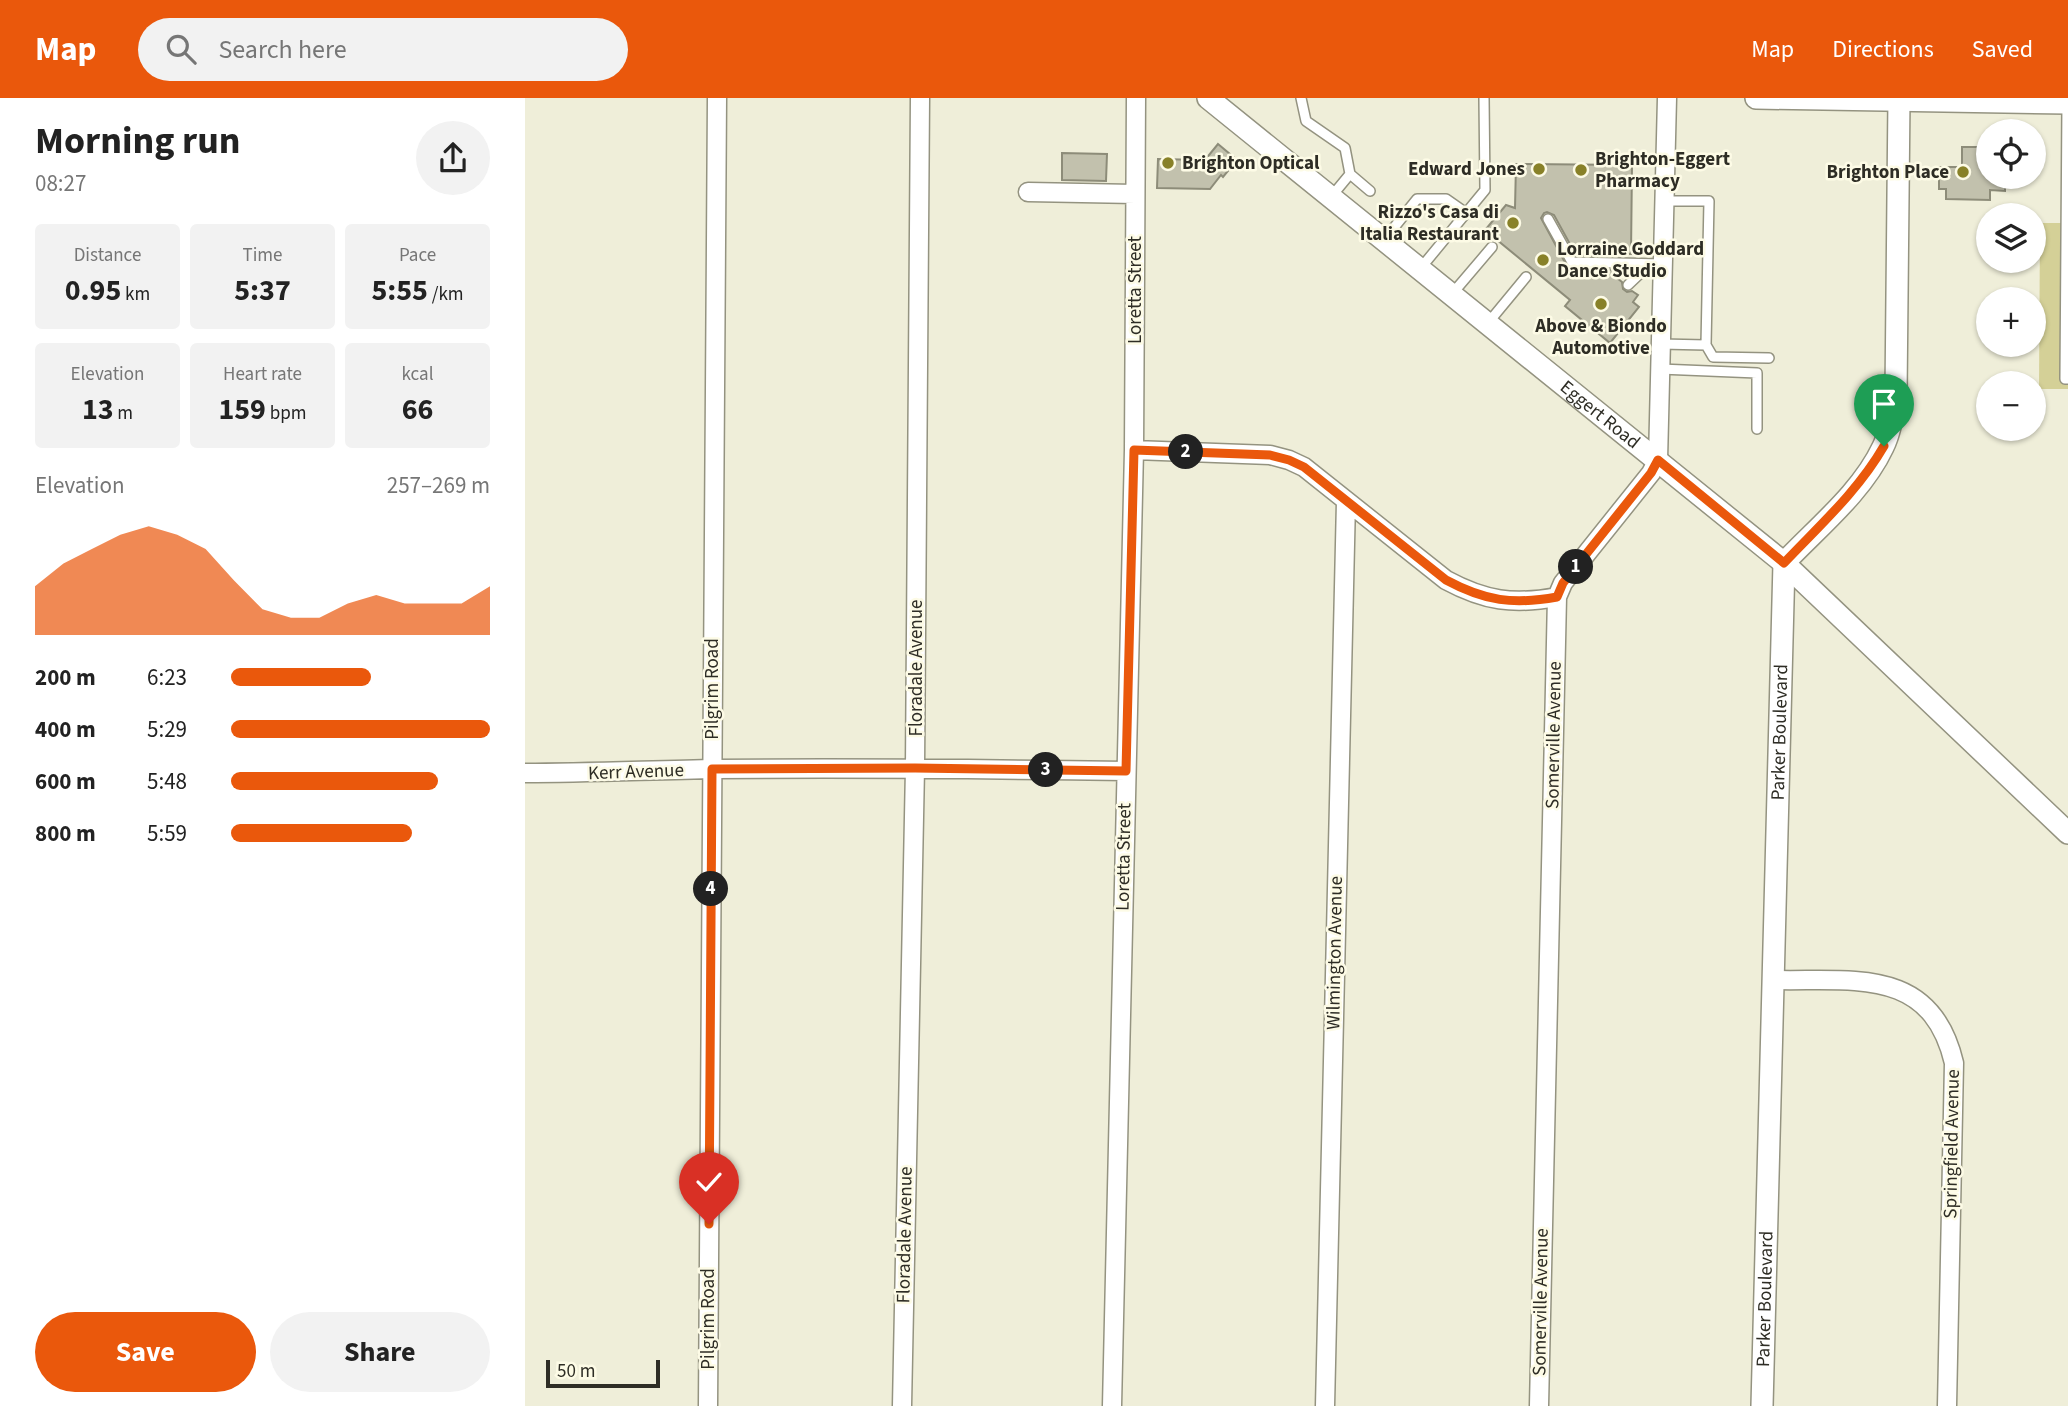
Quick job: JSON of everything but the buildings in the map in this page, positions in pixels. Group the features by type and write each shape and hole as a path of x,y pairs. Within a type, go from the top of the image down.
{"street":[{"name":"Pilgrim Road","path":"708,1406 717,98"},
{"name":"Floradale Avenue","path":"902,1406 915,768 920,98"},
{"name":"Loretta Street","path":"1112,1406 1134,450 1136,98"},
{"name":"Eggert Road","path":"1208,98 1784,563 2068,833"},
{"path":"1134,450 1270,455 1289,460 1304,467 1446,580 1466,591 1511,602 1557,597 1563,583 1651,473 1658,460 1661,344 1656,264 1664,201 1667,98"},
{"path":"1756,98 2067,103"},
{"path":"1784,563 1851,494 1871,468 1884,446 1892,420 1896,394 1899,99"},
{"path":"1028,192 1135,194"},
{"name":"Wilmington Avenue","path":"1325,1406 1346,501"},
{"name":"Parker Boulevard","path":"1762,1406 1784,563"},
{"name":"Somerville Avenue","path":"1539,1406 1557,597"},
{"name":"Kerr Avenue","path":"525,773 915,768 1126,771"},
{"name":"Springfield Avenue","path":"1773,980 1865,981 1888,985 1919,1001 1942,1027 1950,1044 1954,1063 1947,1406"}],"lane":[{"path":"1301,98 1306,121 1345,148 1350,174 1370,191"},
{"path":"1420,269 1485,190 1484,98"},
{"path":"2067,103 2068,379"},
{"path":"1331,197 1350,174"},
{"path":"1384,240 1417,199 1446,199 1466,213"},
{"path":"1664,201 1709,201 1706,345 1713,356 1769,358"},
{"path":"1548,219 1572,262 1656,264"},
{"path":"1452,294 1492,247"},
{"path":"1628,285 1656,264"},
{"path":"1488,323 1526,277"},
{"path":"1661,344 1706,345"},
{"path":"1660,369 1758,373 1757,429"}],"shaded area":[{"path":"2046,223 2068,223 2068,389 2046,389 2046,371 2039,371 2039,357 2046,357 2046,287 2040,287 2040,273 2046,273"}],"place":[{"name":"Brighton Optical","path":"1168,163"},
{"name":"Edward Jones","path":"1539,169"},
{"name":"Brighton-Eggert Pharmacy","path":"1581,170"},
{"name":"Brighton Place","path":"1963,172"},
{"name":"Rizzo's Casa di Italia Restaurant","path":"1513,223"},
{"name":"Lorraine Goddard Dance Studio","path":"1543,260"},
{"name":"Above & Biondo Automotive","path":"1601,304"}],"route":[{"path":"709,1224 712,769 1126,771 1134,450 1270,455 1289,460 1304,467 1446,580 1466,591 1511,602 1557,597 1563,583 1651,473 1658,460 1784,563 1851,494 1884,446"}]}
